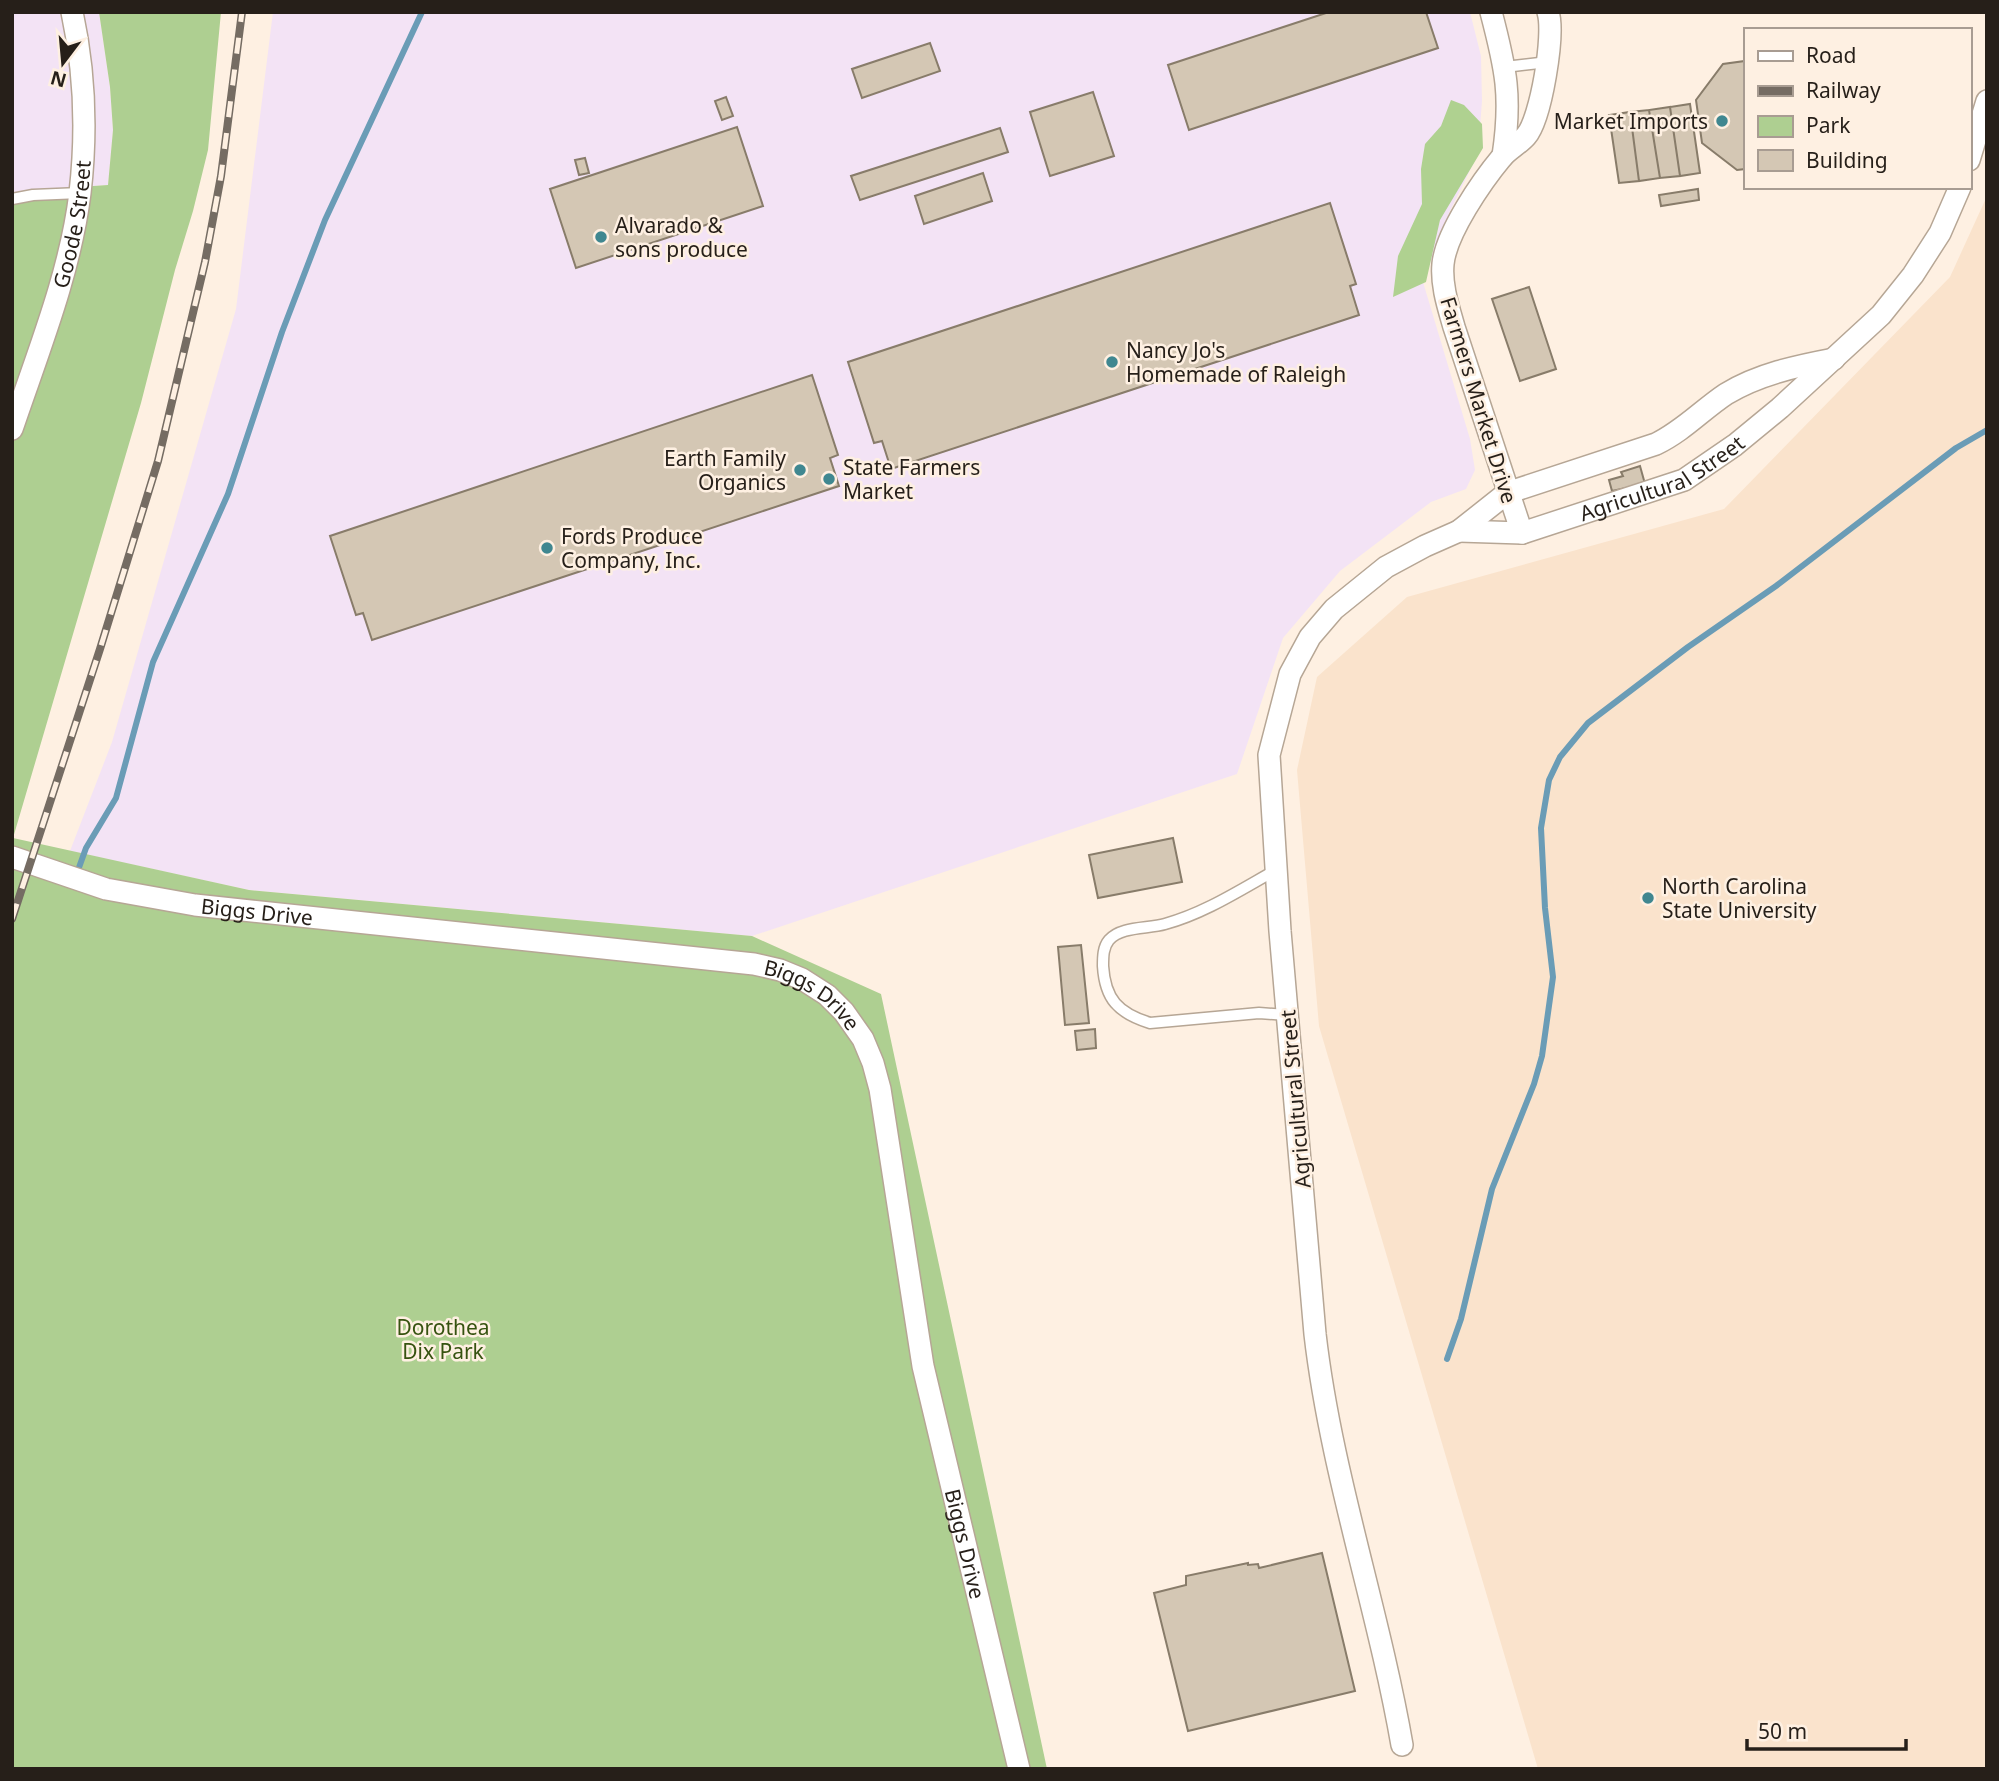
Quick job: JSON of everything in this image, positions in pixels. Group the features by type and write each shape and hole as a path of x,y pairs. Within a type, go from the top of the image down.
{"street":[{"name":"Goode Street","path":"12,429 57,296 80,193 84,98 80,50 72,12"},
{"name":"Farmers Market Drive","path":"1491,12 1505,67 1508,125 1503,156"},
{"name":"Farmers Market Drive","path":"1521,533 1444,293 1443,263 1455,228 1473,196 1503,156 1528,135 1549,62 1551,21 1548,12"},
{"path":"1971,154 1987,102"},
{"name":"Agricultural Street","path":"1459,531 1521,533 1684,480 1735,445 1780,408 1881,315 1913,275 1940,233 1959,189"},
{"name":"Agricultural Street","path":"1402,1745 1321,1380 1287,1015 1269,755 1290,674 1305,646 1334,609 1386,567 1459,531 1507,493 1656,444 1674,435 1704,410 1741,386 1782,370 1834,359"},
{"name":"Biggs Drive","path":"12,857 106,889 195,905 754,964 791,974 827,995 844,1012 863,1039 880,1089 923,1366 1018,1769"}],"lane":[{"path":"1505,67 1549,62"},
{"path":"12,200 33,195 80,193"},
{"path":"1276,870 1192,916 1153,927 1123,931 1109,940 1102,953 1103,970 1107,993 1118,1007 1133,1018 1150,1023 1259,1013 1287,1015"}],"shaded area":[{"path":"12,12 99,12 113,130 108,185 64,188 12,197"},
{"name":"State Farmers Market","path":"273,12 1470,12 1481,56 1482,101 1478,154 1449,213 1423,282 1470,439 1475,470 1466,489 1431,502 1340,571 1283,638 1237,774 752,936 249,890 70,851 112,742 236,309"},
{"name":"North Carolina State University","path":"1987,196 1987,1769 1538,1769 1319,1026 1297,770 1317,677 1407,597 1724,509 1950,277"}],"green space":[{"name":"Dorothea Dix Park","path":"99,12 221,12 208,150 141,403 13,838 249,890 752,936 881,994 1047,1769 12,1769 12,197 64,188 108,185 113,130"},
{"path":"1451,100 1464,105 1482,124 1483,148 1440,220 1426,282 1393,297 1398,256 1422,204 1421,169 1425,144 1441,126"}],"building":[{"path":"1329,12 1426,12 1438,48 1189,130 1168,65"},
{"path":"930,43 940,71 862,98 852,69"},
{"name":"Market Imports","path":"1744,61 1744,169 1737,170 1702,143 1696,100 1723,64"},
{"path":"1093,92 1114,156 1050,176 1030,112"},
{"path":"726,97 733,116 722,120 715,101"},
{"path":"1690,104 1700,173 1680,176 1670,107"},
{"path":"1670,107 1680,176 1660,178 1649,110"},
{"path":"1649,110 1660,178 1639,181 1630,112"},
{"path":"1630,112 1639,181 1619,183 1609,115"},
{"path":"737,127 763,206 576,268 550,189"},
{"path":"1000,128 1008,152 860,200 851,176"},
{"path":"585,158 589,173 579,175 575,160"},
{"path":"983,173 992,201 924,224 915,196"},
{"path":"1698,189 1699,200 1661,206 1659,195"},
{"path":"1330,203 1356,284 1350,286 1359,315 891,469 882,441 874,443 848,362"},
{"path":"1529,287 1556,369 1520,381 1492,299"},
{"path":"812,375 838,455 830,458 839,486 372,640 363,613 356,615 330,536"},
{"path":"1640,466 1645,484 1612,491 1609,480 1623,476 1621,472"},
{"path":"1173,838 1182,882 1098,898 1089,855"},
{"path":"1081,945 1089,1023 1065,1025 1058,947"},
{"path":"1095,1029 1096,1048 1077,1050 1075,1031"},
{"path":"1322,1553 1355,1691 1188,1731 1154,1593 1186,1585 1186,1576 1248,1563 1258,1564 1259,1568"}],"waterway":[{"path":"77,873 86,848 116,798 153,662 228,494 282,332 325,220 422,12"},
{"path":"1447,1359 1461,1319 1492,1189 1534,1084 1542,1056 1553,977 1545,908 1541,828 1549,780 1560,757 1588,723 1688,647 1776,586 1956,448 1987,430"}],"railway":[{"path":"12,919 158,461 205,262 221,176 242,12"}],"place":[{"name":"Market Imports","path":"1722,121"},
{"name":"Alvarado & sons produce","path":"601,237"},
{"name":"Nancy Jo's Homemade of Raleigh","path":"1112,362"},
{"name":"Earth Family Organics","path":"800,470"},
{"name":"State Farmers Market","path":"829,479"},
{"name":"Fords Produce Company, Inc.","path":"547,548"},
{"name":"North Carolina State University","path":"1648,898"}]}
